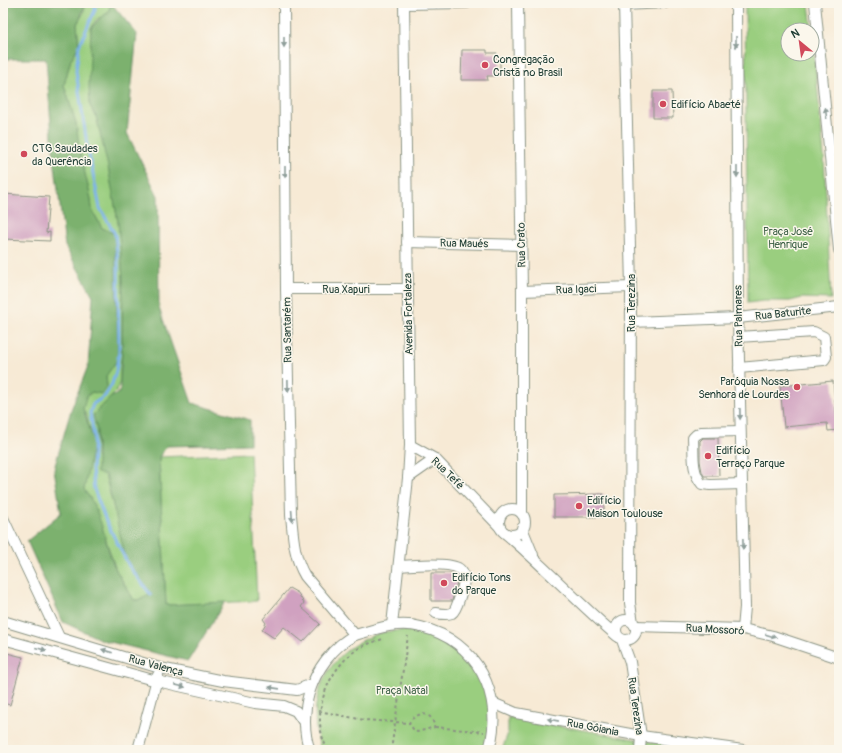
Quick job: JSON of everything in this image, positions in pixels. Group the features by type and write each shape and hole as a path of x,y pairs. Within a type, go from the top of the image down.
{"street":[{"name":"Rua Santarém","path":"284,3 286,289 291,515 294,542 299,566 305,576 355,635"},
{"path":"404,4 467,3"},
{"name":"Rua Crato","path":"518,3 522,291 522,514"},
{"path":"624,4 665,3"},
{"name":"Rua Palmares","path":"736,3 738,337 745,607 744,629"},
{"path":"815,3 839,250"},
{"name":"Avenida Fortaleza","path":"392,625 408,478 410,445 404,4"},
{"name":"Rua Terezina","path":"624,4 631,287 630,603 634,625"},
{"name":"Rua Maués","path":"407,242 521,245"},
{"name":"Rua Igaci","path":"522,291 631,287"},
{"name":"Rua Xapuri","path":"286,289 407,289"},
{"name":"Rua Baturite","path":"631,322 738,318 839,307"},
{"path":"738,337 814,332 824,337 826,357 824,360 739,368"},
{"path":"740,431 700,432 693,438 695,471 702,484 742,484"},
{"name":"Rua Tefé","path":"410,445 435,459 482,507 502,530 534,557 598,620 619,638"},
{"path":"408,478 435,459"},
{"path":"482,507 505,511 515,509 522,514 524,521 520,531 513,534 502,530 499,519 505,511 522,487"},
{"path":"3,518 59,637"},
{"name":"Rua Tefé","path":"522,528 534,557"},
{"path":"399,566 445,565 457,567 462,571 465,580 456,609 447,614 436,613"},
{"name":"Rua Terezina","path":"620,623 630,603"},
{"path":"598,620 620,623 628,620 634,625 636,632 633,638 628,641 619,638 615,630 620,623"},
{"name":"Rua Valença","path":"3,621 160,668 223,681 285,690 298,690 312,684"},
{"path":"310,750 305,724 306,704 312,684 322,664 337,648 355,635 392,625 420,626 446,636 468,654 484,676 493,703 494,726 489,750"},
{"name":"Rua Mossoró","path":"634,625 744,629 773,636 839,658"},
{"name":"Rua Terezina","path":"619,638 630,662"},
{"name":"Rua Terezina","path":"633,638 630,662 640,736 640,750"},
{"name":"Rua Valença","path":"3,639 156,681 255,703 284,706 296,711 305,724"},
{"path":"138,750 160,668"},
{"name":"Rua Gôiania","path":"493,703 516,713 640,736 743,750"}],"path":[{"path":"391,750 408,636 413,636"},
{"path":"328,750 320,727 320,711 323,695 328,684 339,666 354,651 386,637"},
{"path":"320,711 364,720 409,723"},
{"path":"409,723 411,719 417,715 424,714 429,716 435,728"},
{"path":"409,723 417,732 435,728 484,732"},
{"path":"483,736 484,726"}],"green space":[{"path":"3,3 85,3 77,24 79,46 71,59 64,85 76,123 80,152 91,199 92,210 102,228 115,234 118,359 106,376 107,387 102,394 92,392 86,397 83,409 94,441 84,490 99,518 116,570 134,600 139,600 151,594 127,564 106,475 97,473 97,431 93,415 110,398 120,392 122,353 123,278 118,222 108,167 96,116 90,106 89,86 91,28 101,17 108,13 111,3 137,34 127,133 158,196 159,308 192,403 250,420 250,444 167,446 159,457 166,605 225,602 188,661 102,640 63,622 27,541 61,513 54,469 71,410 88,366 93,296 65,246 53,150 46,59 3,59"},
{"path":"86,3 111,3 108,13 97,19 91,28 90,106 96,116 106,152 118,222 123,278 120,381 116,392 94,415 97,431 96,456 105,475 129,566 151,595 139,600 134,600 116,570 90,497 83,490 92,442 87,417 83,409 86,397 92,392 102,394 107,387 106,376 115,239 115,234 102,228 92,210 91,199 78,148 76,123 64,85 71,59 79,46 77,24 83,14"},
{"name":"Praça José Henrique","path":"745,3 809,3 811,22 780,22 780,62 815,62 824,156 831,299 802,298 790,301 763,301 748,303"},
{"path":"250,453 257,601 166,605 159,457"},
{"name":"Praça Natal","path":"402,630 423,633 436,637 449,644 460,652 477,673 488,698 490,711 489,726 483,750 321,750 315,721 316,707 318,694 330,669 350,648 361,641 380,633"},
{"path":"508,717 707,750 502,750 508,733"}],"building":[{"name":"Congregação Cristã no Brasil","path":"462,50 487,50 487,53 497,53 497,59 500,59 500,70 497,70 497,76 487,76 488,80 461,80"},
{"name":"Edifício Abaeté","path":"653,91 672,91 673,118 653,118"},
{"path":"3,194 49,197 46,233 50,232 50,241 3,239"},
{"path":"833,381 838,430 828,431 827,423 784,427 780,386"},
{"name":"Edifício Terraço Parque","path":"703,438 718,438 719,476 704,476 702,472 700,461 700,441"},
{"name":"Edifício Maison Toulouse","path":"604,494 604,517 554,517 554,495"},
{"name":"Edifício Tons do Parque","path":"431,573 456,574 457,582 452,601 431,601"},
{"path":"289,588 298,593 304,603 301,607 320,624 303,642 284,627 274,638 262,630 266,623 263,619"},
{"path":"3,652 23,657 10,705 3,703"}],"waterway":[{"path":"95,3 95,10 79,46 76,71 87,144 100,208 115,234 118,261 119,352 112,384 105,396 93,404 90,413 94,436 92,470 94,489 106,521 129,566 151,595"}],"place":[{"name":"Congregação Cristã no Brasil","path":"485,65"},
{"name":"Edifício Abaeté","path":"663,104"},
{"name":"CTG Saudades da Querência","path":"24,154"},
{"name":"Paróquia Nossa Senhora de Lourdes","path":"797,387"},
{"name":"Edifício Terraço Parque","path":"708,456"},
{"name":"Edifício Maison Toulouse","path":"579,506"},
{"name":"Edifício Tons do Parque","path":"444,583"}]}
